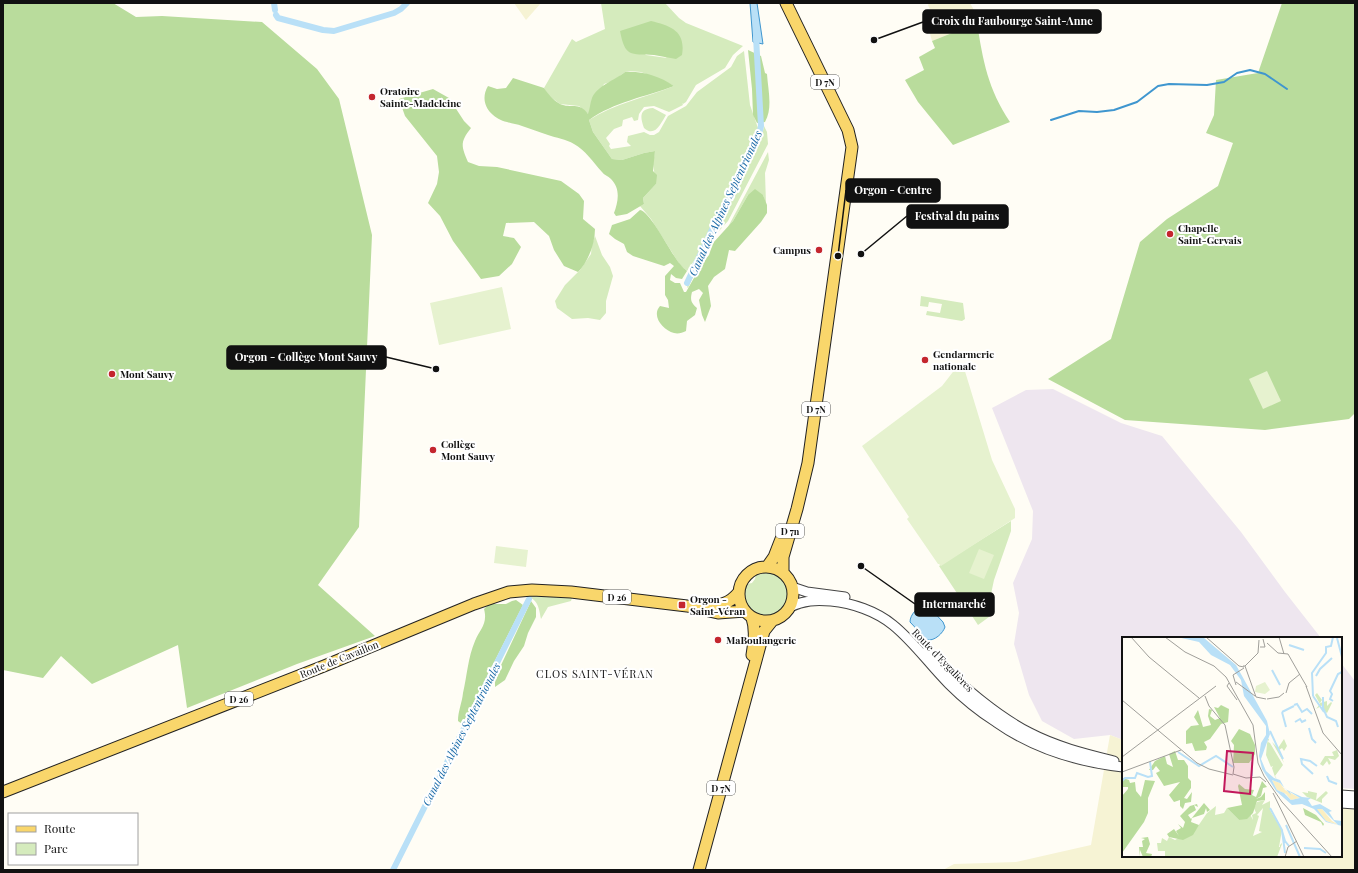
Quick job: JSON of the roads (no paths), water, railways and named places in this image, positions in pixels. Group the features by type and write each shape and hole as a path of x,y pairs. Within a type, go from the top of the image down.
{"main road":[{"name":"D 7N","path":"767,567 774,557 801,490 808,463 852,155 851,136 786,3"},
{"name":"D 7n","path":"783,573 783,558 801,490"},
{"path":"767,567 776,569 787,577 792,587 793,594 790,607 782,616 772,621 764,631 744,707 755,636 754,625 739,599 739,592 741,584 748,574 759,568 767,567"},
{"name":"Route de Cavaillon","path":"3,792 324,666 496,596 519,590 547,590 687,606 718,613 748,614"},
{"name":"Route de Cavaillon","path":"687,606 720,605 733,599 739,592"},
{"path":"748,614 758,620 772,621"},
{"name":"D 7N","path":"699,870 744,707"}],"street":[{"name":"Route d’Eygalières","path":"792,587 807,592 842,596 869,606 892,620 977,697 1013,724 1067,748 1122,763"},
{"name":"Route d’Eygalières","path":"790,607 806,601 824,600 843,602 868,610 892,624 949,684 970,703 997,723 1027,740 1055,752 1092,762 1122,767"},
{"path":"1342,795 1355,796"},
{"path":"1342,803 1355,804"}],"water":[{"path":"750,3 757,3 763,44 753,42"},
{"path":"925,604 943,622 945,627 938,636 930,640 927,640 910,622 911,616 915,611"}],"waterway":[{"path":"274,3 275,10"},
{"path":"276,15 278,18 323,30 334,31 394,13 407,3"},
{"name":"Canal des Alpines Septentrionales","path":"687,283 716,221 733,192 751,150 758,139 761,126 756,37"},
{"path":"1051,120 1079,111 1097,112 1114,110 1137,102 1158,86 1169,84 1207,85 1224,82 1237,73 1250,70 1265,74 1287,89"},
{"name":"Canal des Alpines Septentrionales","path":"393,870 529,599"}],"place":[{"name":"Croix du Faubourge Saint-Anne","path":"874,40"},
{"name":"Oratoire Sainte-Madeleine","path":"372,97"},
{"name":"Chapelle Saint-Gervais","path":"1170,234"},
{"name":"Campus","path":"819,250"},
{"name":"Festival du pains","path":"861,254"},
{"name":"Orgon - Centre","path":"838,256"},
{"name":"Gendarmerie nationale","path":"925,360"},
{"name":"Orgon - Collège Mont Sauvy","path":"436,369"},
{"name":"Mont Sauvy","path":"112,374"},
{"name":"Collège Mont Sauvy","path":"433,450"},
{"name":"Intermarché","path":"861,566"},
{"name":"Orgon - Saint-Véran","path":"682,605"},
{"name":"MaBoulangerie","path":"718,640"}],"district":[{"name":"CLOS SAINT-VÉRAN","path":"595,673"}]}
